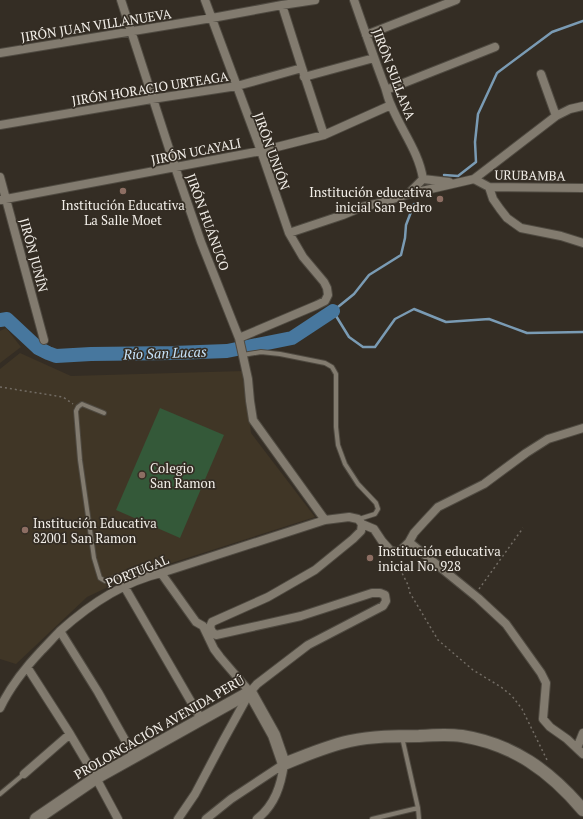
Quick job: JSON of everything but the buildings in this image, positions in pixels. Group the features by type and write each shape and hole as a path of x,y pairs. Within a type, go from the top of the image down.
{"street":[{"name":"JIRÓN HUÁNUCO","path":"121,0 200,242 239,340 248,379 250,401 254,420 325,520"},
{"name":"JIRÓN UNIÓN","path":"205,0 261,151 289,233 303,257 324,282 328,295 325,301 239,340"},
{"name":"JIRÓN JUAN VILLANUEVA","path":"0,53 315,0"},
{"name":"JIRÓN SULLANA","path":"354,0 391,105 417,159 423,179"},
{"path":"366,35 456,0"},
{"path":"282,5 304,77 324,135"},
{"path":"386,90 496,47"},
{"path":"304,77 374,58"},
{"name":"JIRÓN HORACIO URTEAGA","path":"0,125 152,98 236,86 302,68"},
{"path":"541,74 556,116"},
{"name":"JIRÓN UCAYALI","path":"3,200 261,151 324,135 391,105"},
{"path":"289,233 362,207 474,178 556,116 570,109 583,106"},
{"name":"JIRÓN JUNÍN","path":"0,177 3,200 44,340"},
{"name":"URUBAMBA","path":"474,178 489,187 583,188"},
{"path":"409,194 423,179 453,183"},
{"path":"489,187 493,199 507,218 521,228 561,236 583,243"},
{"path":"360,522 374,529 390,550 396,552 402,549 409,542 438,506 484,484 526,453 548,439 583,428"},
{"name":"PORTUGAL","path":"0,708 27,667 60,631 87,609 124,586 153,575 325,520 349,517 360,522"},
{"path":"206,626 268,597 315,570 361,531 360,522"},
{"path":"409,542 474,595 506,624 541,673 546,683 543,719 550,727 567,739 580,751"},
{"path":"161,573 196,622 206,626 214,648 250,692 274,735 284,764 282,781 270,806 257,819"},
{"path":"124,586 201,720"},
{"name":"PROLONGACIÓN AVENIDA PERÚ","path":"42,817 96,778 250,692 257,684 308,645 383,606 386,600 385,595 372,592 301,616 216,635 206,626"},
{"path":"60,631 98,692 134,756"},
{"path":"27,667 70,734 118,819"},
{"path":"178,819 195,794 250,692"},
{"path":"580,751 583,733"},
{"path":"24,774 70,734"},
{"path":"206,819 231,799 284,764 320,749 350,741 378,736 460,735 486,740 504,747 540,768 569,794 583,810"}],"lane":[{"path":"243,353 261,352 280,354 325,363 332,367 336,374 336,427 338,445 344,464 358,484 376,503 378,509 375,514 360,522"},
{"path":"104,413 82,404 76,411 80,460 94,558 100,578 106,581 141,569 147,570 153,575"},
{"path":"402,736 418,808 419,819"},
{"path":"0,794 24,774"},
{"path":"372,819 418,808"}],"path":[{"path":"0,387 63,397 72,404 76,411"},
{"path":"474,595 523,528"},
{"path":"400,569 408,585 410,593 438,640 473,670 501,687 512,696 522,709 549,764"}],"shaded area":[{"path":"6,328 21,347 0,363 0,331"},
{"name":"Colegio San Ramon","path":"20,353 71,376 244,371 251,433 315,517 131,576 87,597 16,664 0,659 0,369"}],"green space":[{"path":"160,408 224,435 180,538 116,510"}],"waterway":[{"path":"444,175 458,176 476,162 475,142 478,114 497,73 552,32 583,21"},
{"path":"414,204 406,225 401,255 369,275 354,294 333,311 349,337 363,347 375,347 395,319 414,309 446,322 489,319 527,333 583,332"},
{"name":"Río San Lucas","path":"0,320 7,319 38,348 56,356 173,353 227,351 292,338 333,311"}],"place":[{"name":"Institución Educativa La Salle Moet","path":"123,191"},
{"name":"Institución educativa inicial San Pedro","path":"440,199"},
{"name":"Colegio San Ramon","path":"142,475"},
{"name":"Institución Educativa 82001 San Ramon","path":"25,530"},
{"name":"Institución educativa inicial No. 928","path":"370,558"}]}
